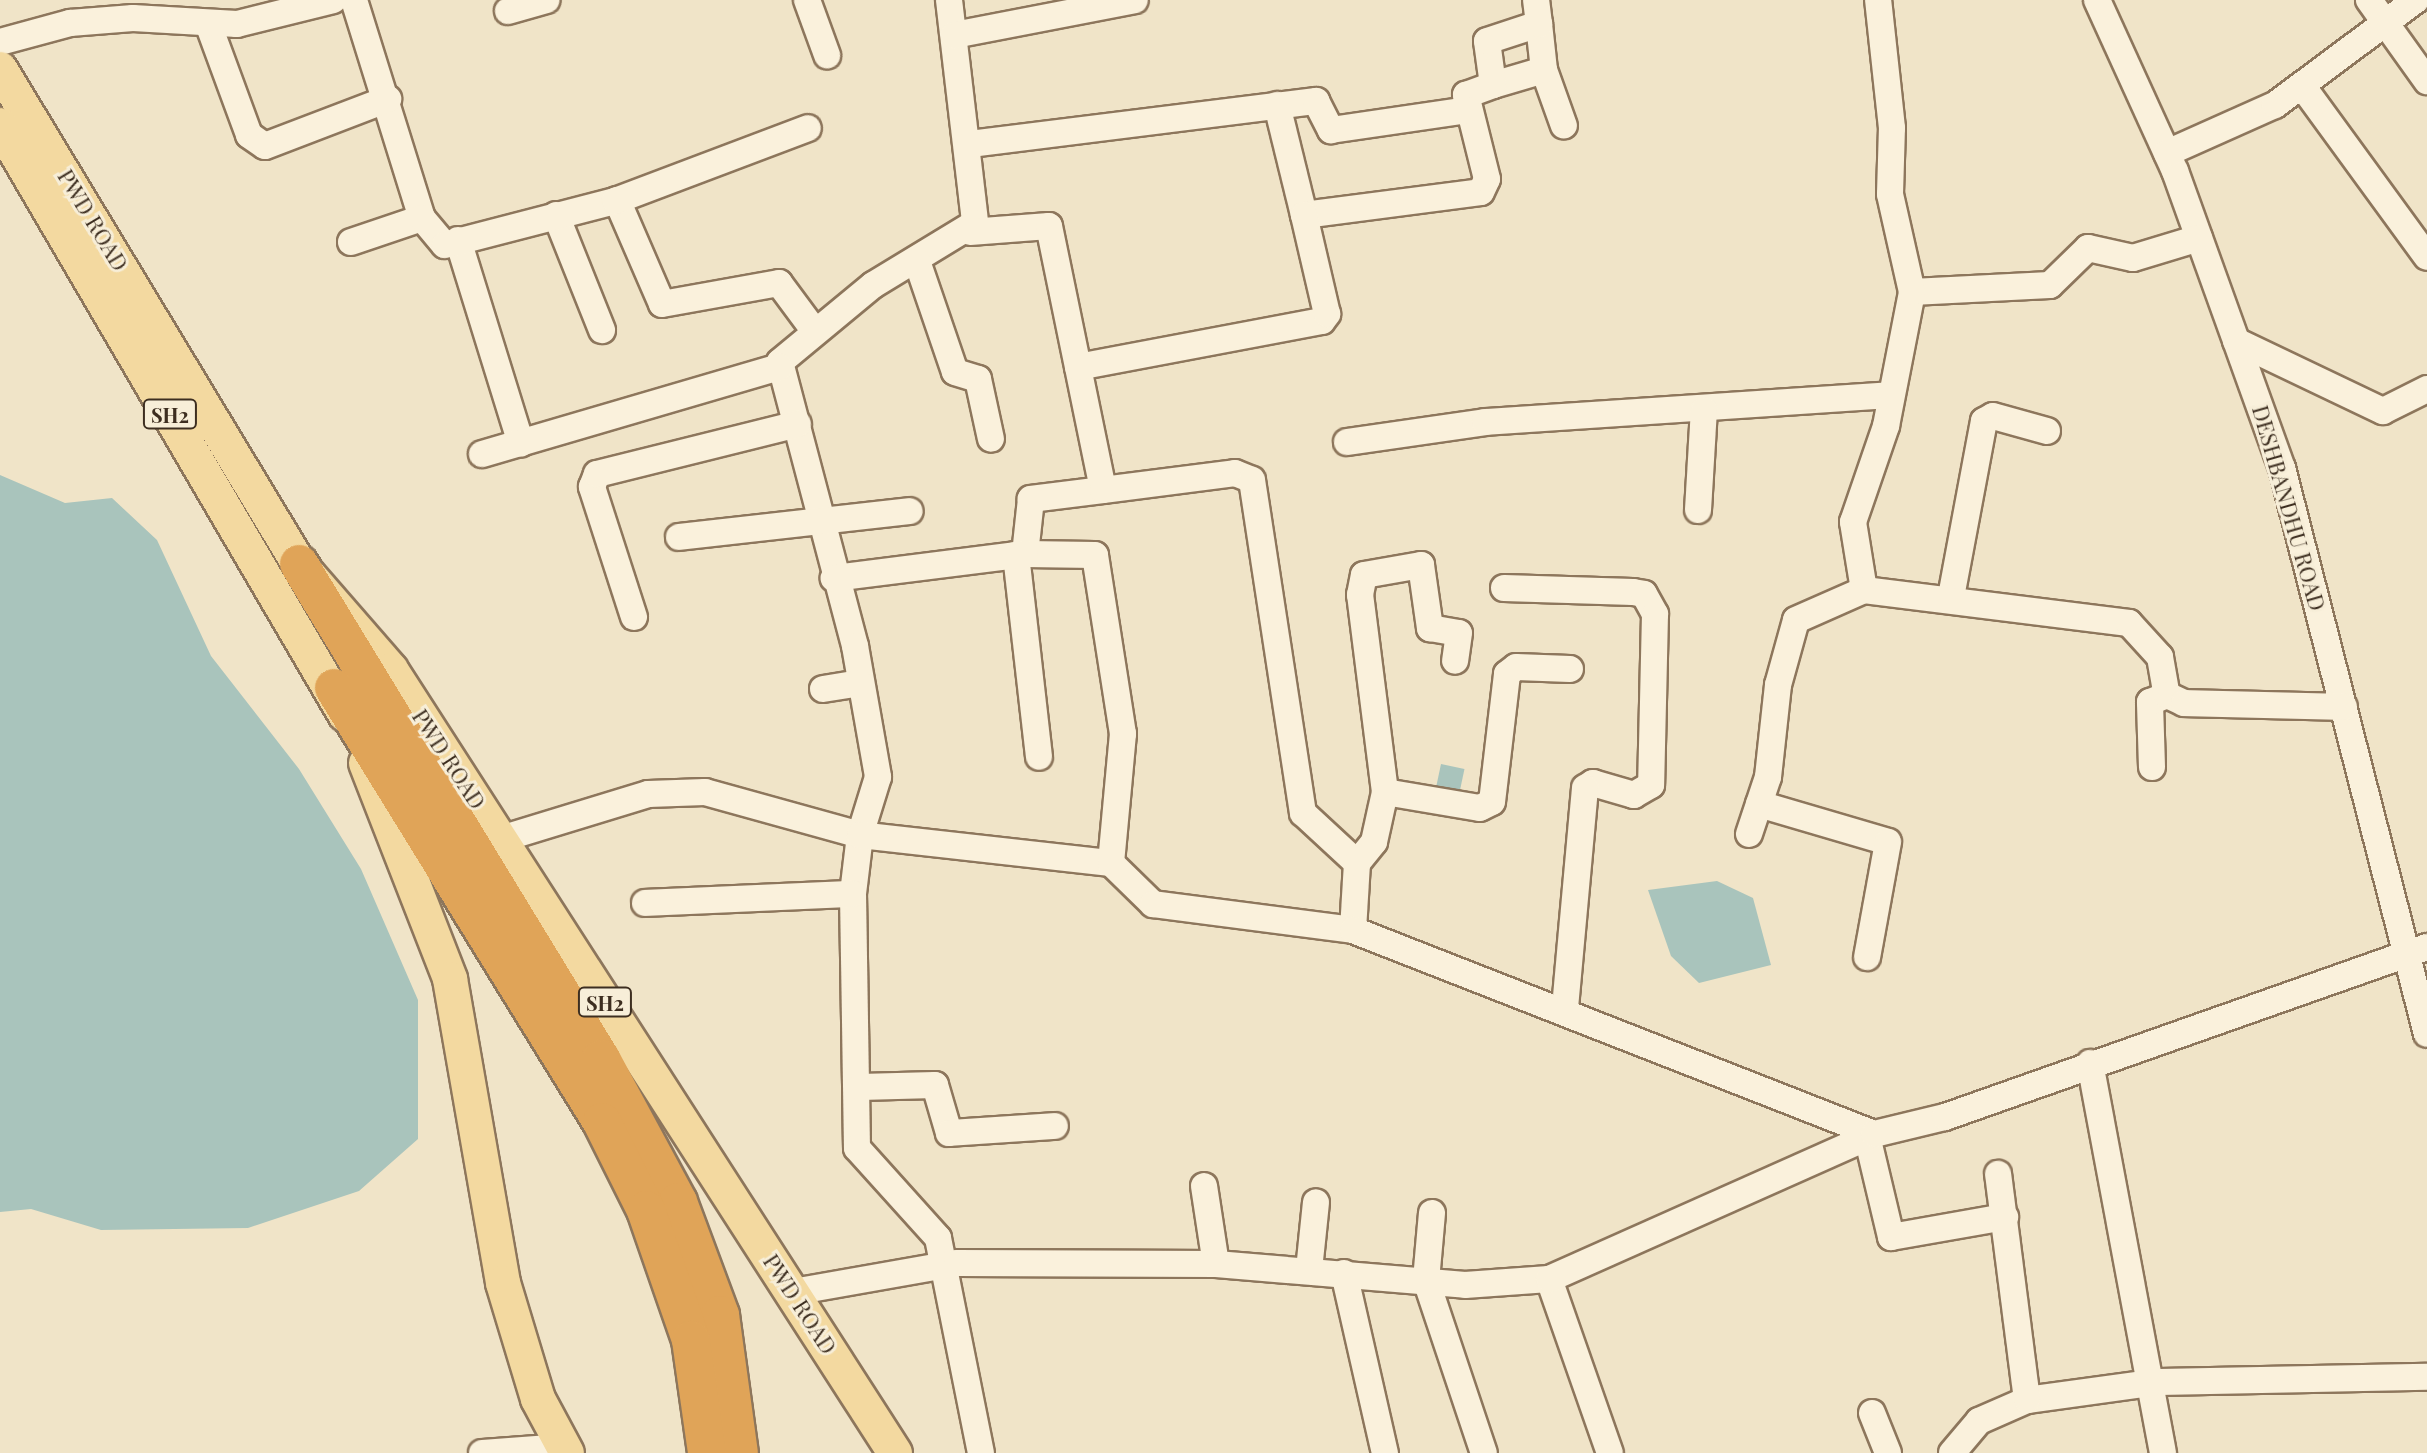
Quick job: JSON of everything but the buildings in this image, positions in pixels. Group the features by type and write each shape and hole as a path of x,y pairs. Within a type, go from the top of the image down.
{"highway":[{"path":"299,564 601,1059 662,1206 720,1315 739,1453"},
{"path":"334,688 602,1122 662,1206 691,1340 707,1453"}],"main road":[{"name":"PWD ROAD","path":"0,69 11,133 334,688 450,979 503,1283 538,1399 566,1450"},
{"name":"PWD ROAD","path":"11,133 299,564 356,622 501,839 895,1453"}],"street":[{"path":"0,42 70,23 150,10 209,26 333,0"},
{"path":"354,0 388,99 422,218 440,245 617,200 808,128"},
{"path":"508,11 546,0"},
{"path":"807,0 827,55"},
{"path":"949,0 977,214 970,232"},
{"path":"954,35 1135,0"},
{"path":"1864,590 1853,522 1886,426 1888,395 1912,292 1890,194 1892,128 1878,0"},
{"name":"DESHBANDHU ROAD","path":"2097,0 2167,153 2282,468 2344,707 2417,951 2427,1034"},
{"path":"2369,0 2427,81"},
{"path":"2167,153 2303,87 2387,26 2416,0"},
{"path":"1493,85 1487,41 1538,12 1544,70 1564,126"},
{"path":"209,26 249,135 265,146 388,99"},
{"path":"1304,215 1481,192 1487,179 1468,110 1468,92 1544,70"},
{"path":"2303,87 2427,257"},
{"path":"970,144 1316,101 1331,130 1468,110"},
{"path":"1078,367 1322,321 1327,314 1277,105"},
{"path":"617,200 662,304 779,283 813,329"},
{"path":"556,215 602,330"},
{"path":"351,242 422,218"},
{"path":"981,1453 941,1265 927,1217 857,1148 860,1087 853,894 860,835 878,777 860,683 798,424 780,367 783,354 813,329 917,261 970,232 1049,226 1103,490"},
{"path":"1912,292 2050,285 2088,248 2133,258 2199,238"},
{"path":"458,240 521,443"},
{"path":"917,261 955,372 978,379 991,439"},
{"path":"2236,341 2383,411 2427,389"},
{"path":"482,454 780,367"},
{"path":"1347,442 1485,422 1704,410 1888,395"},
{"path":"1698,510 1704,410"},
{"path":"1951,597 1984,421 1993,416 2047,431"},
{"path":"634,617 592,487 597,474 798,424"},
{"path":"1039,757 1020,555 1031,499 1235,473 1252,480 1303,813 1357,863"},
{"path":"679,537 820,518 910,511"},
{"path":"834,578 1020,555 1088,552 1099,562 1123,734 1111,863"},
{"path":"1353,930 1357,863 1374,842 1385,792 1360,595 1364,575 1421,565 1430,628 1459,633 1455,661"},
{"path":"1504,588 1633,592 1644,594 1655,614 1651,785 1634,795 1593,783 1585,788 1565,1009"},
{"path":"1749,834 1759,804 1796,620 1864,590 1951,597 2129,623 2160,657 2167,695"},
{"path":"1385,792 1480,808 1492,802 1507,674 1516,667 1570,669"},
{"path":"823,689 860,683"},
{"path":"2152,767 2150,702 2167,695 2240,708 2344,707"},
{"path":"501,839 648,794 681,792 731,797 860,835 1111,863 1153,904 1353,930 1565,1009 1870,1135"},
{"path":"1759,804 1888,842 1867,957"},
{"path":"645,903 853,894"},
{"path":"793,1292 941,1265 1216,1264 1426,1280 1549,1279 1870,1135 1945,1117 2090,1063 2417,951"},
{"path":"2090,1063 2163,1453"},
{"path":"860,1087 935,1085 949,1133 1055,1126"},
{"path":"1870,1135 1891,1237 2005,1217"},
{"path":"1998,1174 2027,1400"},
{"path":"1204,1186 1216,1264"},
{"path":"1309,1270 1316,1202"},
{"path":"1432,1213 1426,1280 1484,1453"},
{"path":"1344,1273 1385,1453"},
{"path":"1549,1279 1610,1453"},
{"path":"1952,1453 1979,1421 2027,1400 2148,1383 2427,1377"},
{"path":"1872,1413 1888,1453"},
{"path":"482,1453 566,1450"}],"water":[{"path":"0,475 65,503 112,498 157,540 211,656 299,769 361,869 418,1000 418,1139 359,1191 248,1228 101,1230 31,1209 0,1212"},
{"path":"1441,764 1464,769 1459,796 1435,791"},
{"path":"1717,881 1753,898 1771,965 1699,983 1671,956 1648,890"}]}
